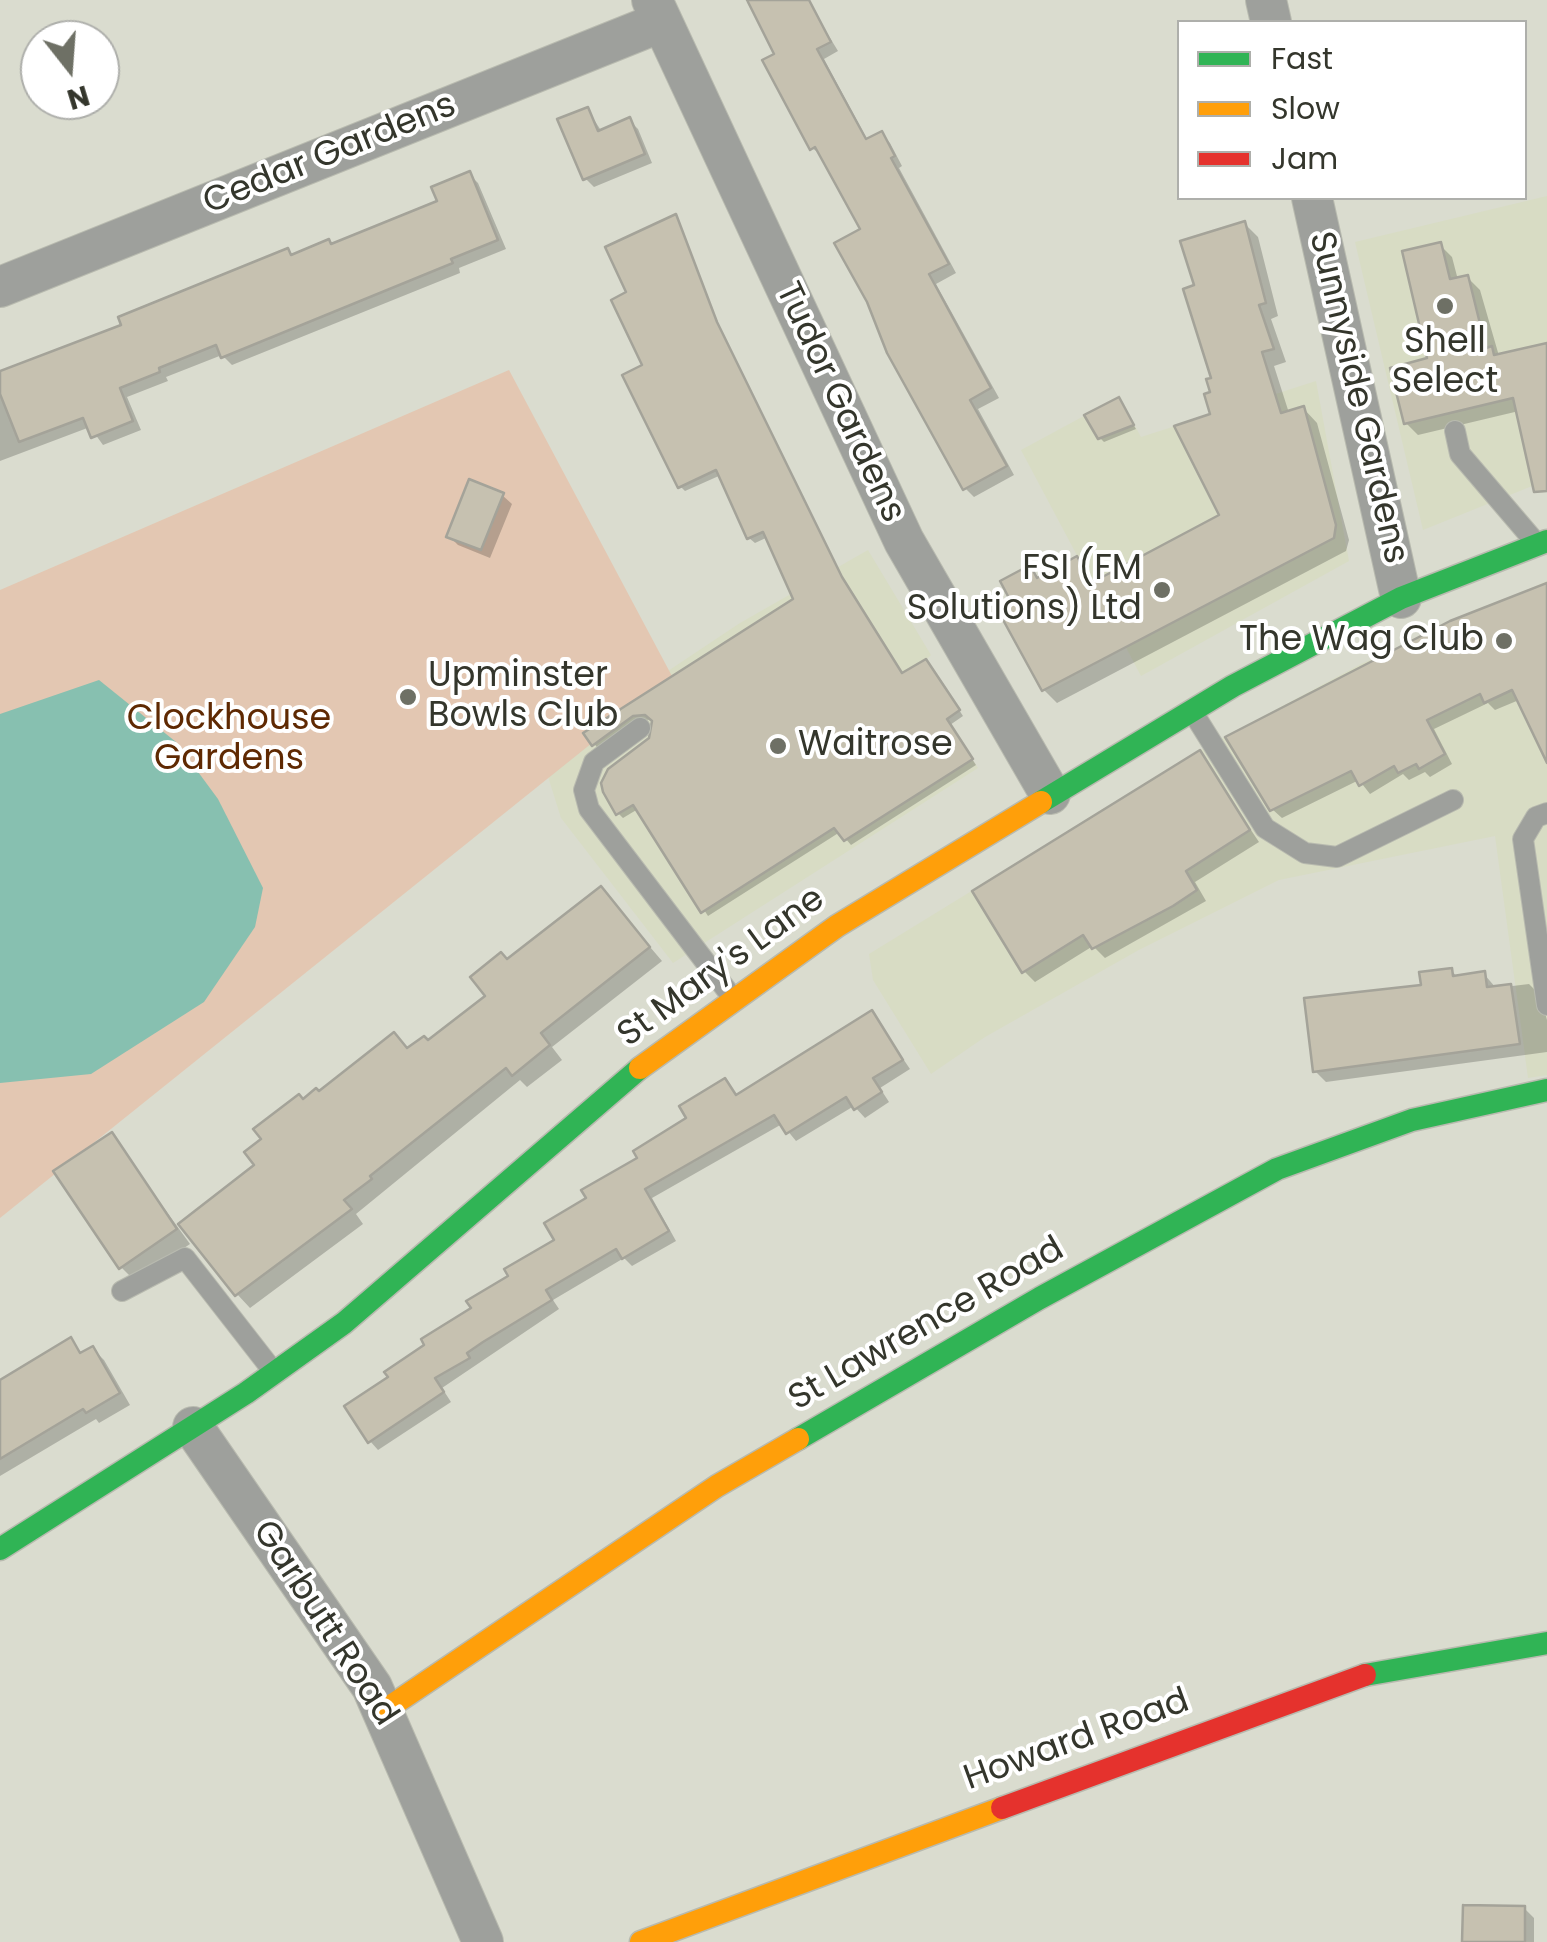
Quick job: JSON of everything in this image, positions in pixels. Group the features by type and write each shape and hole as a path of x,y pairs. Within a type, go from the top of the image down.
{"street":[{"name":"Cedar Gardens","path":"0,287 657,11"},
{"name":"Tudor Gardens","path":"657,11 904,541 1050,794"},
{"name":"Sunnyside Gardens","path":"1312,200 1401,598"},
{"name":"St Mary's Lane","path":"0,1549 193,1427 344,1323 662,1049 836,926 1190,709 1401,598 1542,543"},
{"name":"St Lawrence Road","path":"385,1710 717,1486 1040,1298 1277,1169 1412,1120 1547,1090"},
{"name":"Garbutt Road","path":"193,1427 385,1710 483,1942"},
{"name":"Howard Road","path":"641,1942 1328,1686 1389,1668 1547,1643"}],"lane":[{"path":"1454,432 1460,454 1542,543"},
{"path":"1190,709 1265,828 1304,853 1337,857 1453,800"},
{"path":"640,728 594,762 584,790 589,809 733,998"},
{"path":"1547,813 1536,817 1523,839 1547,1005"},
{"path":"122,1291 185,1258 274,1372"}],"shaded area":[{"path":"1547,196 1547,480 1423,530 1355,242"},
{"path":"1316,381 1349,561 1141,676 1021,450 1119,397 1141,437"},
{"name":"Waitrose","path":"868,550 931,655 927,659 960,710 947,719 978,768 673,963 561,818 545,767 587,725 740,623"},
{"path":"1547,581 1547,1075 1528,1078 1495,836 1279,880 1137,951 985,1037 931,1074 873,980 869,954 1206,747 1361,664"}],"green space":[{"name":"Clockhouse Gardens","path":"509,370 673,678 0,1218 0,590"}],"water":[{"path":"99,680 176,742 218,799 263,888 255,927 204,1002 91,1074 0,1083 0,714"}],"building":[{"path":"747,0 809,0 831,42 817,49 866,139 882,131 895,156 891,158 949,264 929,274 991,388 970,400 1007,466 963,490 887,353 867,302 834,243 860,229 815,147 810,150 762,60 774,54"},
{"path":"588,107 598,131 630,117 645,154 583,180 557,119"},
{"path":"470,171 498,240 451,259 453,263 221,358 216,345 159,368 160,372 120,388 133,421 91,438 83,418 19,442 0,394 0,371 121,325 118,317 288,248 291,255 329,239 331,244 437,201 431,187"},
{"name":"Waitrose","path":"676,214 717,322 842,577 902,673 926,659 960,710 947,719 973,759 844,841 834,828 701,913 633,805 616,815 603,792 601,783 608,769 649,738 652,721 645,715 633,716 592,746 583,733 793,599 763,532 747,539 716,470 678,488 622,375 642,365 611,300 626,292 605,247"},
{"path":"1245,221 1266,303 1259,305 1274,349 1262,352 1281,413 1304,406 1336,525 1334,538 1042,691 996,607 1010,600 1000,581 1030,565 1037,578 1077,556 1091,583 1219,515 1174,426 1210,414 1204,394 1210,392 1206,379 1211,378 1183,289 1194,285 1180,241"},
{"path":"1441,242 1450,279 1468,275 1486,348 1492,346 1494,355 1547,343 1547,491 1534,492 1513,398 1404,424 1390,368 1427,358 1402,251"},
{"path":"1119,397 1134,425 1098,439 1084,415"},
{"path":"469,479 504,493 481,550 446,537"},
{"path":"1547,583 1547,763 1512,690 1484,703 1480,694 1427,720 1445,754 1419,769 1416,764 1398,773 1394,766 1359,786 1351,771 1270,811 1225,737 1450,621"},
{"path":"1200,750 1250,830 1186,871 1197,890 1173,906 1092,949 1083,935 1022,973 972,891"},
{"path":"601,886 650,947 541,1033 550,1045 512,1076 506,1068 370,1176 372,1179 344,1200 352,1209 235,1296 178,1224 254,1165 244,1152 261,1139 253,1129 299,1094 303,1099 316,1088 319,1091 394,1032 407,1048 424,1036 428,1040 485,996 470,977 501,952 507,959"},
{"path":"1452,968 1453,976 1485,971 1487,987 1511,984 1520,1044 1313,1072 1304,998 1421,985 1419,972"},
{"path":"872,1010 903,1060 873,1078 882,1092 854,1110 846,1097 786,1134 774,1115 645,1189 669,1231 622,1259 616,1249 546,1290 552,1300 467,1353 470,1358 435,1378 444,1392 368,1443 344,1406 388,1377 384,1372 424,1345 421,1339 471,1308 466,1301 508,1276 504,1269 554,1240 544,1223 586,1198 581,1190 637,1158 633,1151 686,1118 679,1106 725,1078 736,1095"},
{"path":"112,1132 177,1229 119,1269 53,1171"},
{"path":"71,1337 80,1353 93,1346 120,1393 86,1413 83,1409 0,1459 0,1380"},
{"path":"1463,1905 1525,1906 1525,1942 1462,1942"}],"traffic: fast":[{"path":"1041,802 1233,686 1401,598 1547,541"},
{"path":"0,1549 246,1393 344,1323 640,1068"},
{"path":"798,1439 1040,1298 1277,1169 1412,1120 1547,1090"},
{"path":"1365,1675 1547,1643"}],"traffic: slow":[{"path":"640,1068 837,926 1041,802"},
{"path":"385,1710 717,1486 798,1439"},
{"path":"641,1942 1002,1808"}],"traffic: jam":[{"path":"1002,1808 1365,1675"}],"place":[{"name":"Shell Select","path":"1445,306"},
{"name":"FSI (FM Solutions) Ltd","path":"1162,590"},
{"name":"The Wag Club","path":"1504,641"},
{"name":"Upminster Bowls Club","path":"408,697"},
{"name":"Waitrose","path":"778,746"}]}
